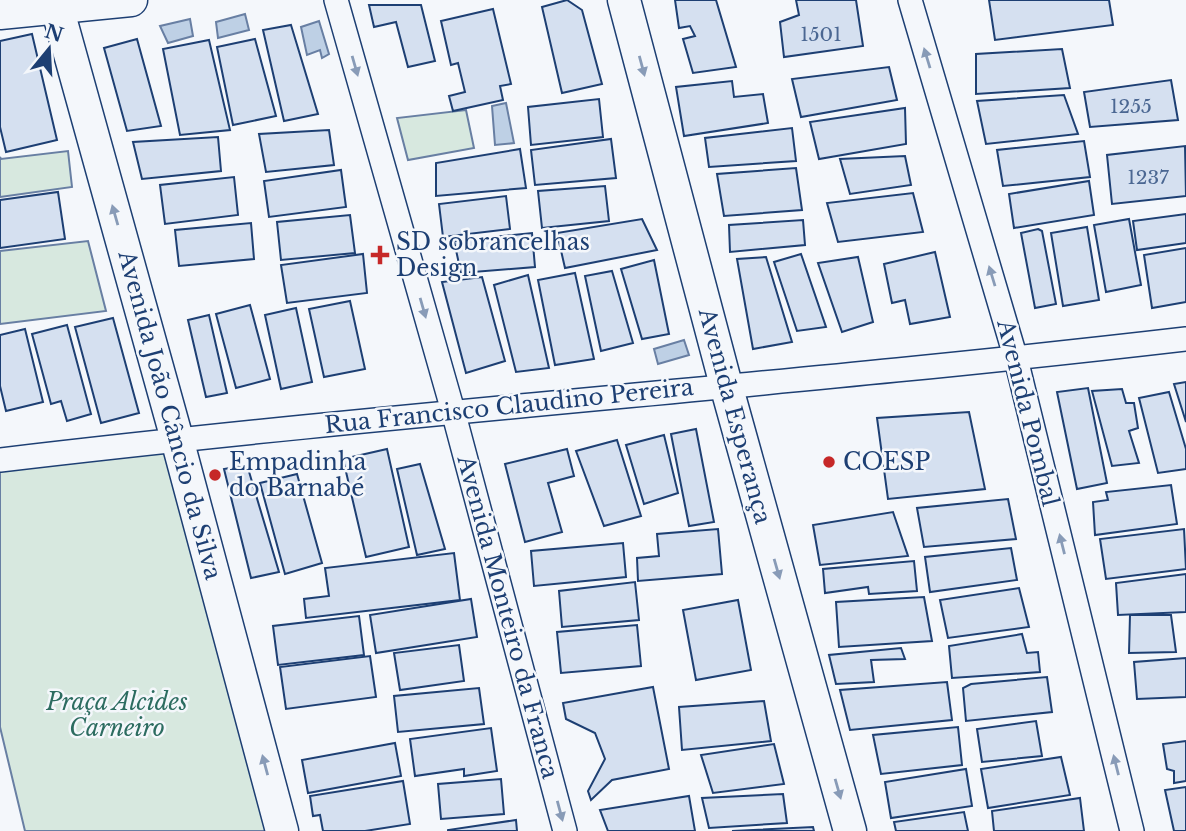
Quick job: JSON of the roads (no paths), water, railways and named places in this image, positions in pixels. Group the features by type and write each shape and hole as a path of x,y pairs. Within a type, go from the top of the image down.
{"main road":[{"path":"0,13 56,4 131,0"},
{"name":"Avenida Esperança","path":"624,0 726,385 850,831"},
{"name":"Avenida João Câncio da Silva","path":"56,4 282,831"}],"street":[{"name":"Avenida Monteiro da Franca","path":"336,0 453,411 565,831"},
{"name":"Avenida Pombal","path":"909,0 1016,359 1132,831"},
{"name":"Rua Francisco Claudino Pereira","path":"0,460 453,411 1016,359 1186,338"}],"water":[{"path":"245,14 249,30 218,38 216,22"},
{"path":"190,19 193,36 168,43 160,26"},
{"path":"319,21 329,54 322,58 320,50 307,55 301,27"},
{"path":"506,103 514,143 495,145 492,106"},
{"path":"684,340 689,355 658,364 654,349"}],"place":[{"name":"SD sobrancelhas Design","path":"380,255"},
{"name":"COESP","path":"829,462"},
{"name":"Empadinha do Barnabé","path":"215,475"}],"park label":[{"name":"Praça Alcides Carneiro","path":"117,715"}]}
